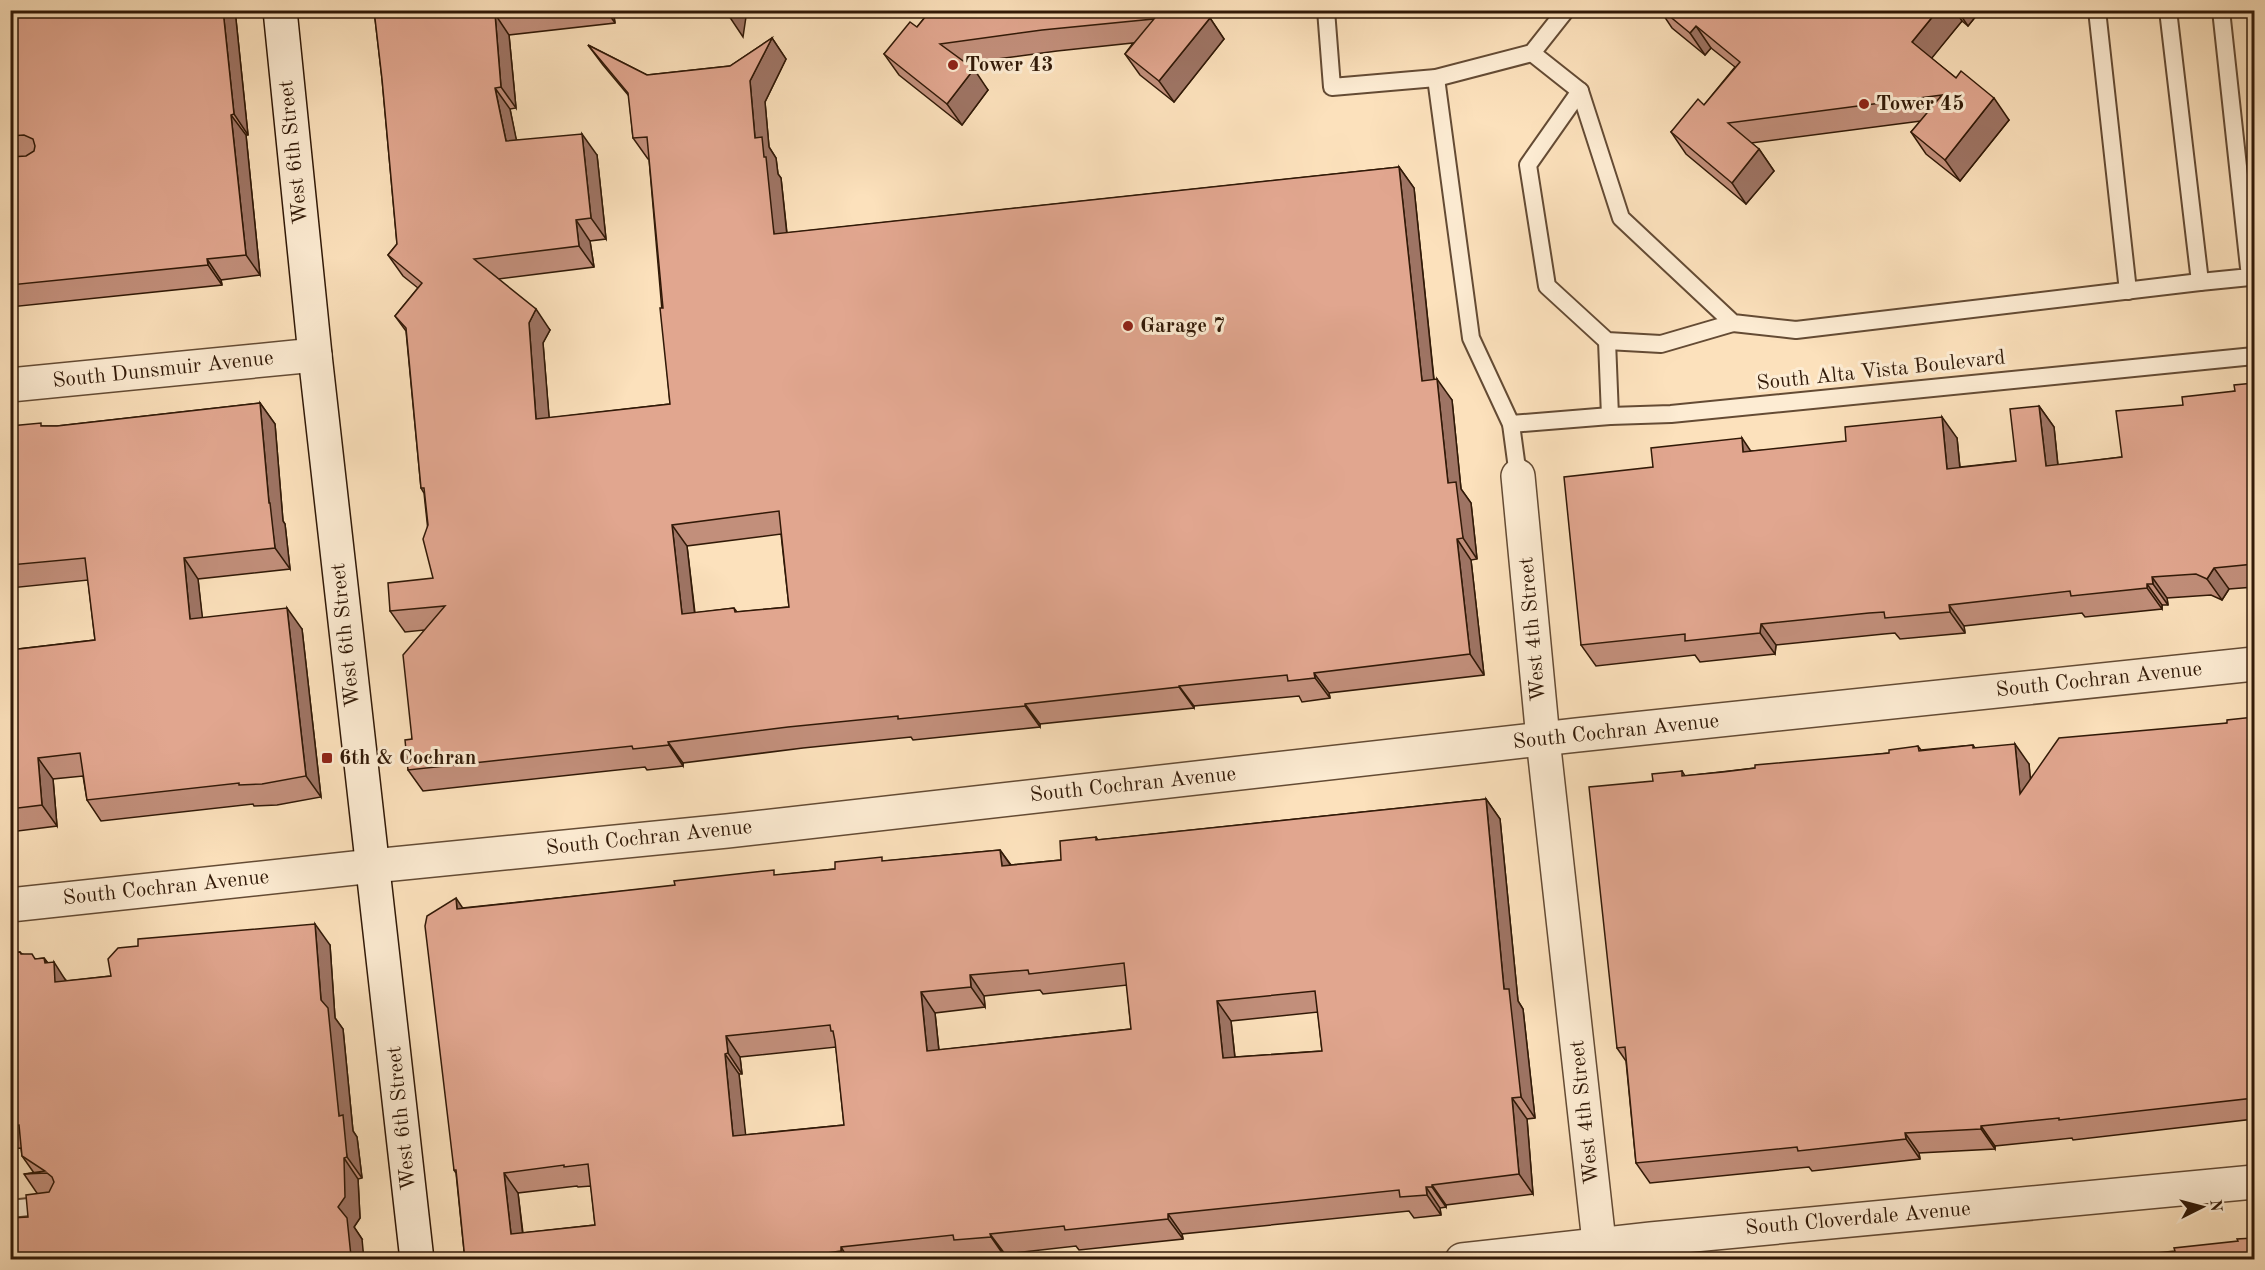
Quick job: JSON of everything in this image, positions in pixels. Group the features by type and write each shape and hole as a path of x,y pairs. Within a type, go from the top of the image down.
{"street":[{"name":"West 6th Street","path":"280,10 315,355 417,1260"},
{"name":"South Dunsmuir Avenue","path":"10,385 315,355"},
{"name":"West 4th Street","path":"1518,476 1543,739 1600,1252"},
{"name":"South Cochran Avenue","path":"10,906 373,866 727,831 1543,739 2254,664"},
{"name":"South Cloverdale Avenue","path":"1462,1260 1600,1252 2254,1182"}],"lane":[{"path":"1326,10 1332,87 1436,78 1532,53 1566,10"},
{"path":"2097,10 2128,291"},
{"path":"2168,10 2199,282"},
{"path":"1580,91 1528,165 1547,286 1607,341 1661,344 1733,323 1796,330 2250,277 2221,10"},
{"path":"1532,53 1580,91 1621,218 1733,323"},
{"name":"West 4th Street","path":"1436,78 1471,338 1511,424 1518,476"},
{"path":"1607,341 1610,416"},
{"name":"South Alta Vista Boulevard","path":"1511,424 1610,416 1671,414 2254,356"},
{"path":"10,1209 58,1204"}],"building":[{"path":"10,10 223,10 234,114 231,115 246,255 207,259 208,265 10,285 10,157 26,156 34,151 35,146 33,139 24,135 10,136"},
{"path":"374,10 526,10 495,14 501,87 495,88 506,141 582,134 591,218 576,220 579,246 474,259 536,309 529,323 536,419 670,404 647,137 633,138 628,93 588,45 647,75 730,66 772,38 750,81 755,138 762,137 764,157 766,157 774,234 1399,167 1422,381 1437,379 1448,483 1456,482 1463,538 1457,539 1470,654 1314,673 1315,678 1288,681 1287,675 1025,704 1025,706 788,727 668,742 669,745 633,749 632,746 408,770 405,740 412,739 403,655 445,606 390,611 388,583 433,578 423,539 428,525 424,488 421,488 406,328 395,316 422,283 388,255 397,244","holes":["779,511 789,607 735,612 734,608 682,614 672,525"]},
{"path":"931,10 1200,10 1210,18 1159,81 1125,54 1154,19 1042,30 940,44 974,69 947,104 884,54 910,22 917,27"},
{"name":"Tower 45","path":"1662,10 1938,10 1912,42 1956,78 1961,71 1994,98 1945,160 1911,132 1942,95 1728,123 1759,149 1732,183 1671,132 1698,99 1704,105 1740,62 1696,26 1690,33"},
{"path":"2254,383 2254,564 2214,568 2207,579 2196,574 2152,577 2153,584 2147,584 2147,588 2071,596 2070,591 1949,605 1950,612 1885,618 1884,612 1869,613 1761,624 1760,633 1685,641 1685,634 1581,645 1564,477 1653,467 1651,448 1742,438 1743,452 1846,441 1845,427 1942,417 1947,469 2016,461 2010,409 2039,406 2046,466 2122,457 2116,411 2183,405 2182,397 2235,391 2234,385"},
{"path":"260,403 275,548 184,558 190,619 287,608 306,776 262,784 239,785 239,783 87,800 80,753 38,758 42,805 10,809 10,650 95,640 85,558 10,565 10,426 41,423 41,426 57,426"},
{"path":"2254,717 2254,1098 2059,1120 2059,1118 1981,1126 1981,1129 1905,1133 1906,1139 1798,1151 1797,1147 1636,1163 1625,1047 1617,1048 1589,787 1653,781 1652,774 1682,771 1682,776 1723,772 1755,768 1755,765 1889,753 1889,750 1918,746 1919,751 1973,745 1973,748 2015,744 2020,794 2059,738 2227,723 2227,720"},
{"path":"1486,799 1504,989 1509,989 1521,1097 1512,1098 1519,1174 1432,1185 1432,1187 1426,1187 1427,1195 1400,1197 1399,1190 1168,1214 1168,1219 1065,1230 1064,1226 990,1234 991,1237 954,1240 953,1235 841,1247 841,1251 777,1260 465,1260 425,926 427,916 456,898 457,909 675,885 674,881 774,870 774,875 835,869 835,862 882,857 882,861 1000,850 1002,866 1061,860 1060,841 1096,837 1096,840","holes":["1124,963 1131,1029 927,1051 921,992 971,987 970,975 1028,970 1029,974","1315,991 1322,1051 1223,1058 1217,1001","830,1025 835,1041 844,1125 733,1136 725,1054 728,1053 726,1036","588,1164 595,1225 511,1234 504,1173 564,1165 564,1167"]},
{"path":"315,924 321,1000 328,1008 339,1116 343,1115 347,1157 344,1158 345,1197 338,1207 347,1218 351,1256 357,1256 358,1260 10,1260 10,1218 28,1217 26,1195 49,1192 54,1182 47,1173 24,1174 45,1171 22,1156 19,1125 10,1126 10,953 32,954 35,959 44,958 45,963 54,962 55,982 111,976 108,959 118,948 138,946 138,939"},
{"path":"2254,1238 2254,1260 2064,1260 2175,1251 2174,1248"}],"place":[{"name":"Tower 43","path":"953,65"},
{"name":"Tower 45","path":"1864,104"},
{"name":"Garage 7","path":"1128,326"},
{"name":"6th & Cochran","path":"327,758"}]}
